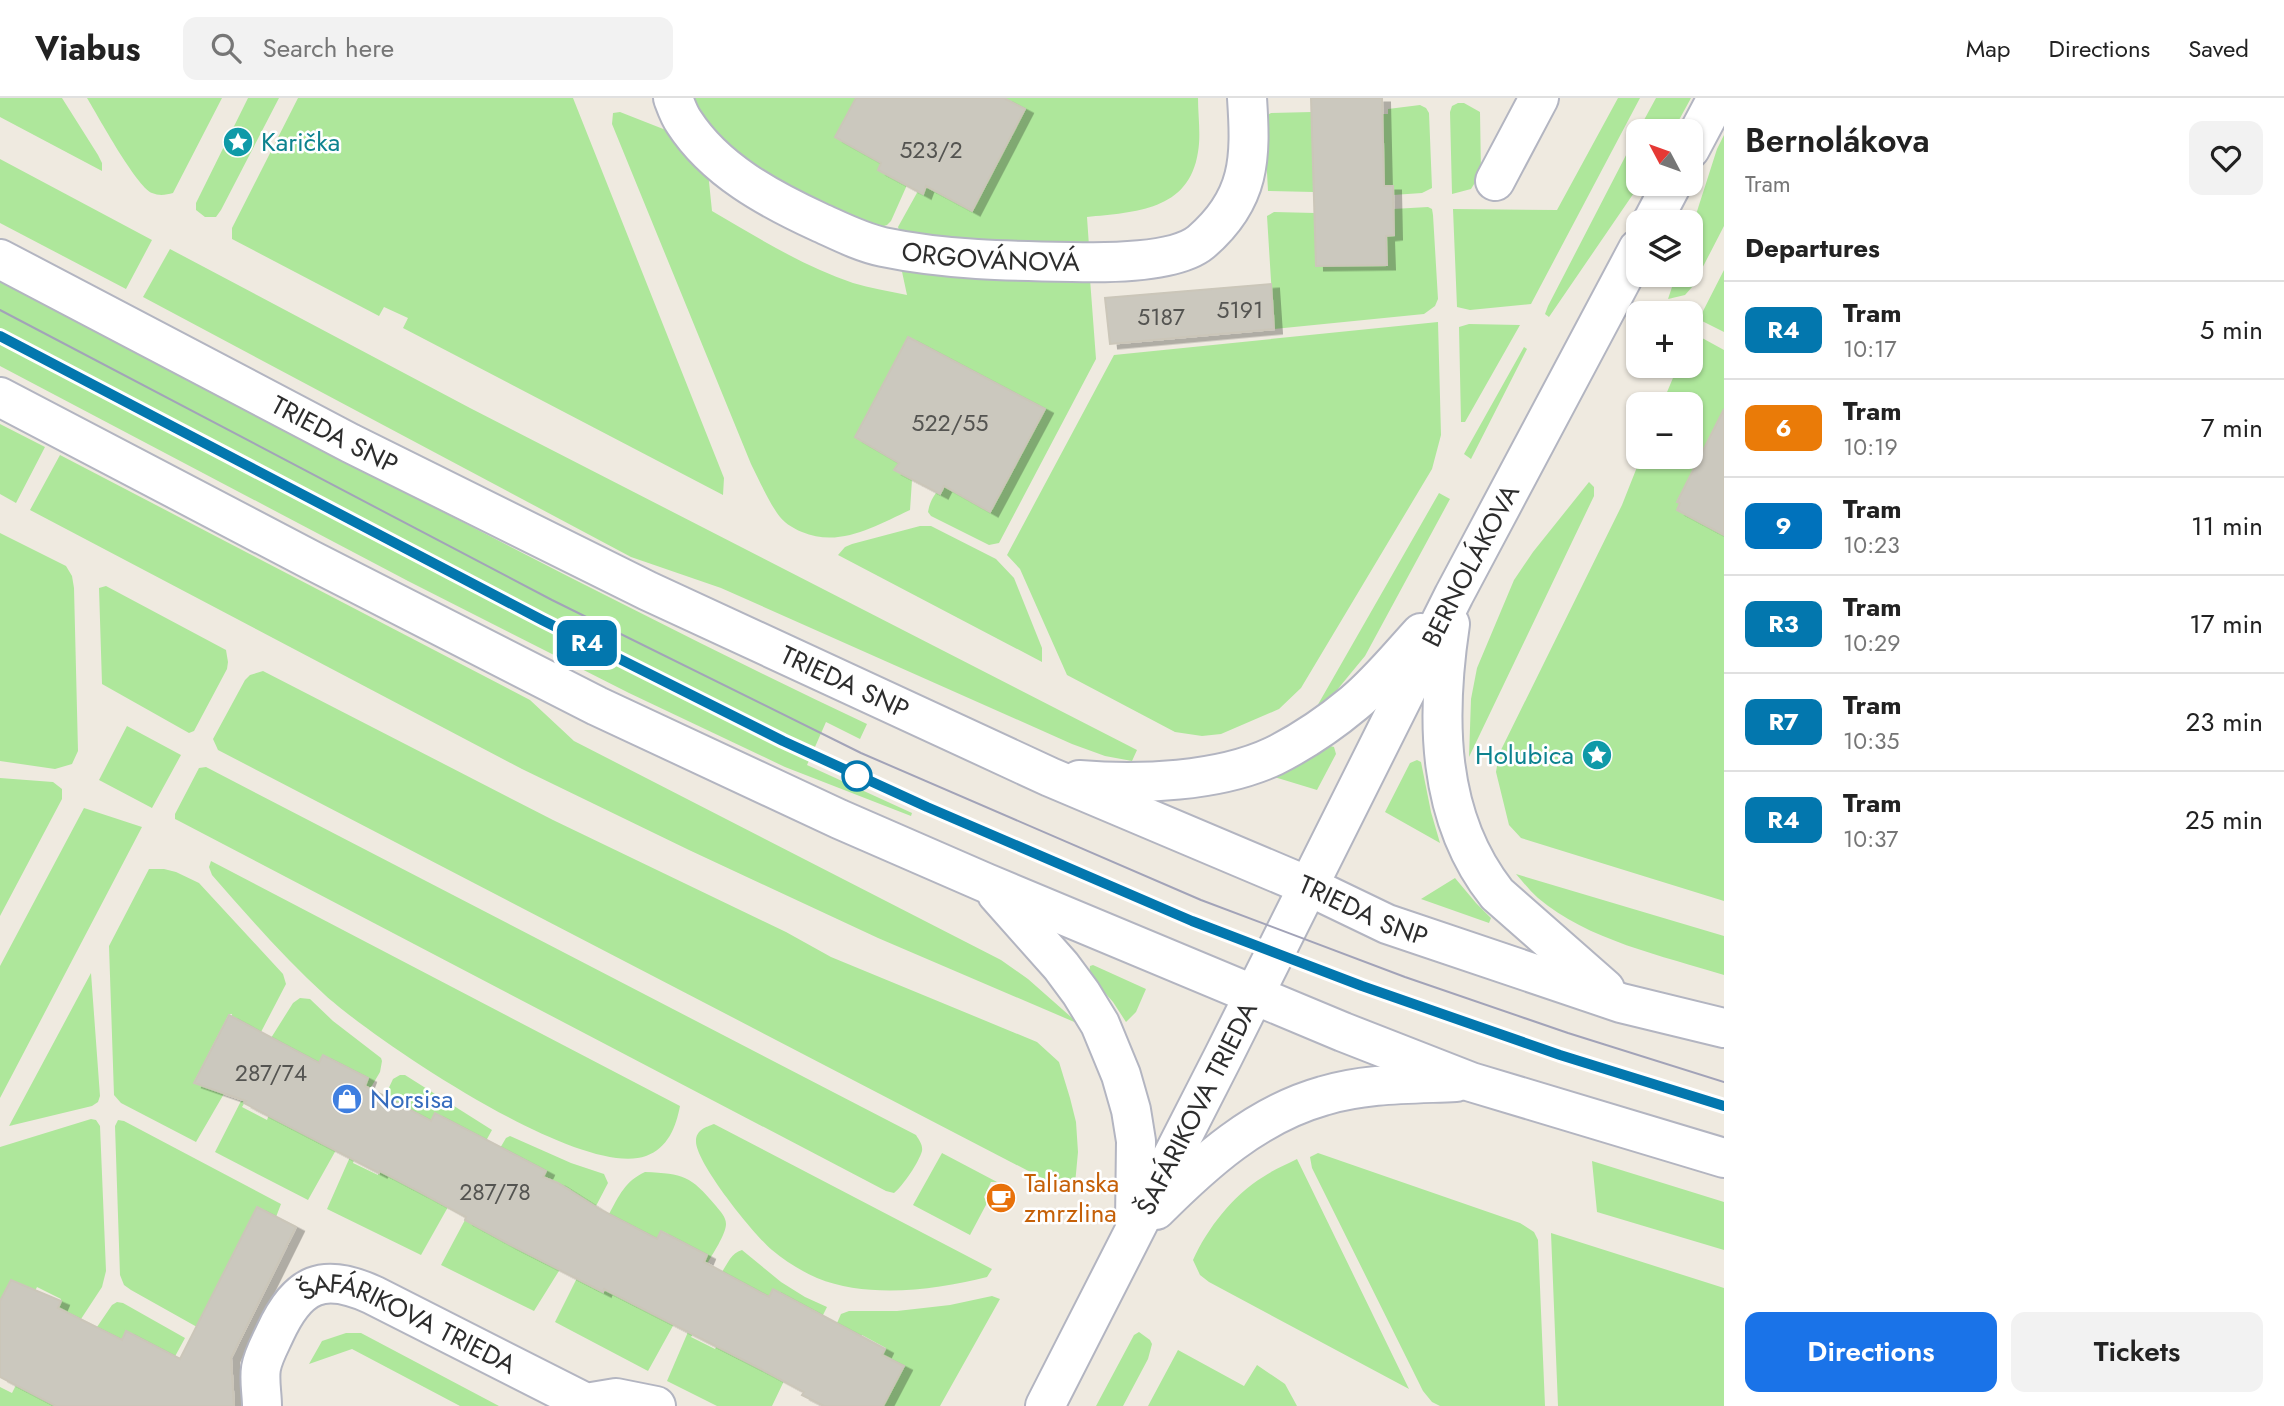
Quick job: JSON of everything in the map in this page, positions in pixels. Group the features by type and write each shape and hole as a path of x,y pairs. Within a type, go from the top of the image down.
{"street":[{"name":"ORGOVÁNOVÁ","path":"673,98 684,122 736,175 757,191 853,238 882,247 965,258 1093,263 1167,257 1200,244 1219,224 1234,203 1245,180 1250,145 1247,98"},
{"path":"1495,181 1539,98"},
{"path":"1703,124 1717,98"},
{"name":"TRIEDA SNP","path":"0,259 350,443 598,566 883,702 1050,777 1308,886 1387,924 1620,1003 1724,1028"},
{"name":"BERNOLÁKOVA","path":"1308,886 1454,594 1626,272"},
{"path":"0,397 597,706 802,802 986,883 1471,1082 1724,1158"},
{"path":"1050,777 1107,782 1167,780 1225,771 1272,757 1327,724 1354,703 1378,680 1454,594"},
{"path":"1454,594 1444,674 1442,744 1445,772 1454,808 1469,848 1485,880 1497,894 1620,1003"},
{"path":"986,883 1061,966 1082,993 1100,1024 1121,1075 1131,1110 1136,1141 1135,1231"},
{"name":"ŠAFÁRIKOVA TRIEDA","path":"1045,1406 1308,886"},
{"path":"1135,1231 1177,1189 1227,1146 1277,1113 1324,1095 1350,1090 1471,1082"},
{"name":"ŠAFÁRIKOVA TRIEDA","path":"262,1406 260,1370 284,1313 313,1287 329,1282 352,1285 373,1294 585,1405 616,1398 656,1406"}],"green space":[{"path":"0,98 62,98 98,155 102,171 0,117"},
{"path":"87,98 222,98 173,193 157,195 145,188 137,178"},
{"path":"248,98 279,98 221,210 216,217 205,217 196,210 196,203"},
{"path":"298,98 573,98 724,478 723,495 403,328 408,318 384,307 379,316 232,239 232,228"},
{"path":"693,98 856,98 835,137 881,163 907,185 891,221 881,227 827,205 775,179 728,145"},
{"path":"1004,98 1198,98 1199,146 1193,172 1184,186 1172,197 1157,205 1141,210 1087,217 1089,246 965,245 899,230 898,227 918,191 923,193 926,186 973,210 1025,109"},
{"path":"1618,98 1640,98 1629,119 1626,119 1626,124 1531,304 1470,310 1457,307 1453,209 1557,210"},
{"path":"1656,98 1691,98 1680,119 1645,119"},
{"path":"1464,103 1480,112 1481,173 1471,189 1452,194 1450,112 1452,106"},
{"path":"1420,105 1429,113 1432,188 1422,193 1393,195 1384,186 1382,114 1388,114 1388,109"},
{"path":"620,112 676,134 708,172 712,211 799,260 853,283 907,295 901,267 967,279 1090,279 1096,359 999,543 989,545 931,516 928,512 930,504 935,494 944,486 990,511 1045,409 908,337 855,437 899,463 895,470 912,480 910,510 857,533 830,538 802,532 779,516 751,464 612,124 613,113"},
{"path":"1312,112 1314,192 1268,191 1264,117 1271,113"},
{"path":"1724,135 1724,226 1703,267 1703,210 1697,210"},
{"path":"1626,155 1626,196 1632,196 1549,317 1545,314"},
{"path":"0,159 152,240 126,289 0,223"},
{"path":"1393,209 1432,209 1433,215 1438,299 1435,306 1424,314 1274,329 1267,216 1274,212 1315,213 1317,266 1386,265 1386,236 1394,234"},
{"path":"170,249 470,408 1137,750 1132,761 1105,756 1072,744 721,588 631,557 143,297"},
{"path":"1724,270 1724,332 1703,322 1703,311"},
{"path":"0,279 540,562 867,724 860,739 826,722 807,765 912,813 911,816 785,767 629,693 408,581 0,366"},
{"path":"1672,287 1692,287 1685,295 1668,299"},
{"path":"1438,322 1441,435 1432,469 1301,688 1279,709 1221,734 1202,736 1175,732 1067,675 1020,569 1007,555 1114,355"},
{"path":"1469,324 1520,325 1465,422 1461,422 1459,327"},
{"path":"1703,338 1724,350 1724,411 1703,451 1703,392 1667,392 1673,378 1703,378"},
{"path":"1524,347 1527,349 1471,459 1464,454"},
{"path":"0,424 45,447 16,503 0,494"},
{"path":"60,455 530,700 574,741 1001,960 1028,979 1079,1024 878,938 522,769 30,510"},
{"path":"1636,469 1694,469 1677,501 1680,503 1677,510 1724,535 1724,901 1521,838 1509,825 1496,772 1499,754 1622,505"},
{"path":"1589,482 1594,487 1594,496 1469,757 1471,699 1477,668 1514,580"},
{"path":"1439,493 1450,499 1365,656 1337,690 1316,708"},
{"path":"920,526 931,526 996,559 1014,578 1042,648 1042,662 838,555 852,544"},
{"path":"0,533 66,566 72,576 78,751 72,764 55,769 0,761"},
{"path":"106,586 226,650 227,669 194,731 189,733 102,684 99,588"},
{"path":"263,671 553,820 786,932 831,957 1037,1042 1059,1062 1070,1098 1076,1122 1078,1152 1075,1184 1069,1189 1061,1188 218,750 213,739 245,680 250,675"},
{"path":"127,726 181,755 152,808 99,780"},
{"path":"1330,746 1334,747 1336,754 1317,790 1271,776"},
{"path":"1417,760 1421,762 1440,843 1385,812 1410,763"},
{"path":"206,767 916,1135 922,1149 918,1161 898,1190 894,1193 886,1191 175,819 175,814 199,768"},
{"path":"0,778 53,782 62,789 62,799 0,916"},
{"path":"84,808 142,827 0,1098 0,966"},
{"path":"211,861 680,1106 670,1136 660,1148 646,1156 615,1158 575,1147 529,1127 431,1072 350,1016 310,981 212,875 209,867"},
{"path":"149,869 176,872 199,883 283,974 286,984 261,1032 229,1014 194,1082 225,1092 196,1142 121,1103 114,1095 109,946"},
{"path":"1516,874 1724,936 1724,975 1626,945 1579,925 1538,898"},
{"path":"1455,878 1491,918 1489,923 1421,899"},
{"path":"1090,966 1146,989 1136,1012 1126,1022 1113,1002 1089,975"},
{"path":"91,973 100,1096 98,1102 92,1106 9,1126"},
{"path":"300,998 310,999 333,1021 381,1058 380,1072 370,1089 365,1086 368,1078 323,1055 319,1063 271,1038 293,1003"},
{"path":"405,1075 492,1130 482,1148 480,1137 435,1113 431,1121 385,1096 393,1079"},
{"path":"241,1101 245,1102 242,1107 267,1120 269,1115 336,1150 308,1200 215,1152"},
{"path":"91,1119 96,1120 100,1126 106,1271 102,1287 81,1319 58,1307 61,1299 37,1287 33,1295 0,1301 0,1147"},
{"path":"118,1120 281,1204 276,1217 258,1207 197,1327 131,1290 124,1285 120,1275 115,1126"},
{"path":"714,1124 992,1269 987,1277 946,1286 902,1290 858,1289 837,1285 805,1272 782,1258 764,1242 727,1198 705,1165 698,1151 696,1137 702,1130"},
{"path":"510,1136 571,1163 604,1174 608,1183 596,1206 570,1193 571,1190 566,1187 563,1191 542,1180 546,1171 496,1155"},
{"path":"942,1153 997,1182 991,1182 984,1197 987,1203 970,1235 913,1205"},
{"path":"1318,1153 1520,1223 1534,1232 1538,1240 1545,1406 1440,1406 1432,1402 1423,1391 1312,1168 1310,1157"},
{"path":"350,1157 354,1160 353,1163 378,1175 380,1171 448,1207 421,1255 327,1209"},
{"path":"1297,1159 1409,1389 1200,1275 1193,1260 1222,1214 1252,1184"},
{"path":"1592,1161 1724,1202 1724,1250 1597,1212"},
{"path":"645,1172 685,1178 699,1188 722,1214 726,1221 725,1228 707,1264 704,1262 707,1255 662,1231 657,1239 609,1214 627,1184"},
{"path":"465,1220 562,1266 534,1311 441,1265"},
{"path":"1551,1233 1724,1288 1724,1406 1558,1406"},
{"path":"742,1250 781,1282 827,1307 819,1323 817,1312 773,1289 769,1297 722,1272 732,1256"},
{"path":"577,1278 604,1288 674,1324 648,1371 555,1322"},
{"path":"992,1296 1000,1299 940,1406 883,1406 904,1366 882,1355 886,1348 862,1335 858,1342 834,1330 841,1314 849,1311 897,1311 950,1305"},
{"path":"117,1302 185,1338 172,1362 126,1332 122,1340 97,1327"},
{"path":"688,1332 693,1334 691,1337 715,1349 717,1345 784,1381 772,1406 717,1406 667,1381"},
{"path":"1139,1332 1152,1344 1148,1359 1123,1406 1096,1406 1134,1335"},
{"path":"346,1333 361,1333 499,1406 460,1406 352,1349 309,1364 322,1341"},
{"path":"1178,1350 1244,1386 1257,1365 1285,1384 1297,1406 1148,1406"},
{"path":"16,1385 56,1406 0,1406 0,1387 12,1393"}],"building":[{"path":"856,98 1004,98 1025,109 972,211 926,186 923,194 878,170 881,163 835,137"},
{"path":"1311,98 1382,98 1384,186 1393,186 1394,235 1386,236 1387,265 1316,266"},
{"path":"1271,284 1274,329 1110,344 1105,298"},
{"path":"908,337 1045,409 990,512 944,486 940,494 894,470 899,463 855,437"},
{"path":"1724,409 1724,535 1677,510 1680,503 1677,502 1694,469 1703,469 1703,451"},
{"path":"229,1015 319,1063 323,1055 368,1078 365,1086 431,1121 435,1113 546,1171 543,1177 558,1183 601,1210 657,1239 661,1231 707,1255 704,1262 769,1297 773,1289 885,1349 882,1355 904,1366 883,1406 824,1406 759,1368 509,1244 422,1193 244,1103 246,1101 194,1083"},
{"path":"257,1207 296,1227 231,1358 234,1406 56,1406 0,1377 0,1301 11,1280 61,1301 58,1308 122,1340 126,1331 180,1359"}],"tram line":[{"path":"0,310 552,600 861,753 1201,900 1405,977 1568,1033 1724,1082"},
{"path":"0,335 542,620 783,741 978,830 1192,921 1362,986 1560,1055 1724,1106"},
{"name":"R4","path":"0,336 542,620 852,774 1192,921 1362,986 1560,1055 1724,1106"}],"place":[{"name":"Karička","path":"238,142"},
{"name":"Holubica","path":"1597,755"},
{"name":"Norsisa","path":"347,1099"},
{"name":"Talianska zmrzlina","path":"1001,1198"}]}
